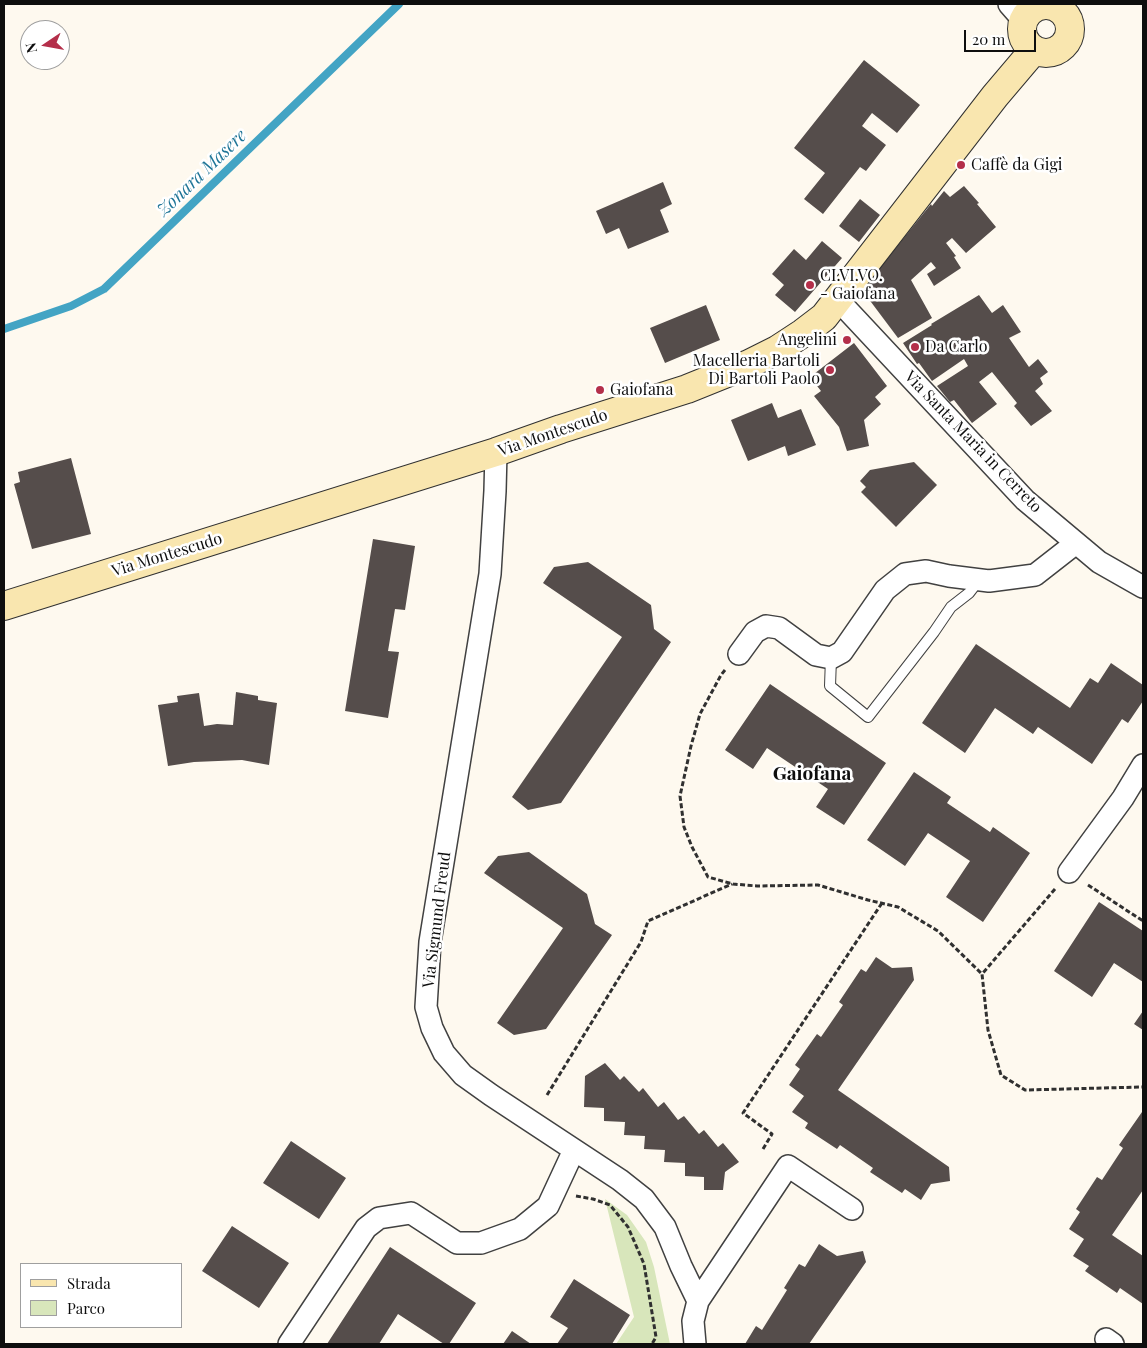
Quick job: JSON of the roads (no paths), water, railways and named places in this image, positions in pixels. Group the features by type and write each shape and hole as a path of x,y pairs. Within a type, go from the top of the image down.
{"street":[{"path":"1042,4 1070,8 1070,34 1065,44 1059,50 1051,53 1042,53 1034,50 1026,42 1022,35 1022,26 1016,12 1027,13 1033,7 1042,4"},
{"name":"Via Montescudo","path":"4,606 496,452 687,389 749,364 776,350 824,317 995,96 1034,50"},
{"name":"Via Santa Maria in Cerreto","path":"838,300 1025,500 1099,562 1143,587"},
{"name":"Via Sigmund Freud","path":"496,452 490,574 430,942 426,1007 432,1028 444,1053 462,1075 620,1180 644,1199 665,1227 698,1301"},
{"path":"739,654 755,632 766,626 779,628 816,655 831,658 842,652 885,590 905,574 926,571 989,581 1034,575 1076,543"},
{"path":"1069,872 1123,798 1143,765"},
{"path":"289,1344 366,1228 379,1218 411,1213 458,1242 481,1243 520,1229 548,1206 574,1150"},
{"path":"695,1344 693,1321 698,1301 788,1166 852,1209"}],"lane":[{"path":"831,658 830,686 868,717 951,607 969,593 980,580"}],"waterway":[{"name":"Zonara Masere","path":"4,329 71,306 104,289 399,4"}],"place":[{"name":"Caffè da Gigi","path":"961,165"},
{"name":"CI.VI.VO. - Gaiofana","path":"810,285"},
{"name":"Angelini","path":"847,340"},
{"name":"Da Carlo","path":"915,347"},
{"name":"Macelleria Bartoli Di Bartoli Paolo","path":"830,370"},
{"name":"Gaiofana","path":"600,390"}],"district":[{"name":"Gaiofana","path":"812,774"}]}
